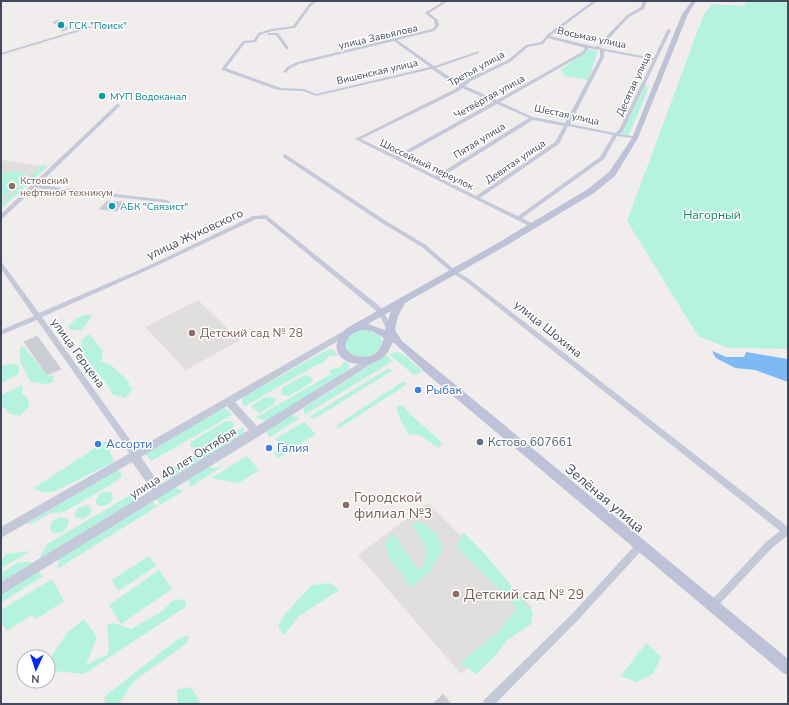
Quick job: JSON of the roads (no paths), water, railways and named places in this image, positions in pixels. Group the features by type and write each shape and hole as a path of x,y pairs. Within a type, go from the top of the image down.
{"main road":[{"path":"418,359 401,350 388,351 378,356 363,360 354,359 346,355 341,350 340,344 342,337 349,331 533,226 602,183 621,162 635,138 685,14 694,1"},
{"name":"улица 40 лет Октября","path":"378,356 394,312 407,299"},
{"path":"349,331 364,327 386,336"},
{"name":"Зелёная улица","path":"386,336 399,343 640,546 788,668"}],"street":[{"path":"258,35 271,30 294,27 310,5 315,1"},
{"name":"улица Завьялова","path":"286,72 288,68 298,63 433,30 437,26 436,20 427,13 446,1"},
{"name":"Третья улица","path":"357,139 457,90 460,86 508,61 527,46 542,43 595,1"},
{"path":"600,49 628,16 643,8 645,1"},
{"path":"1,54 98,25"},
{"name":"Десятая улица","path":"519,218 602,158 616,134 621,131 669,30"},
{"path":"258,35 277,34 287,48"},
{"name":"Вишенская улица","path":"258,35 255,41 244,42 223,69 280,89 304,90 316,95 434,67 478,52"},
{"name":"Восьмая улица","path":"549,37 588,47 655,59"},
{"name":"Шестая улица","path":"395,40 460,86 497,101 532,118 635,138"},
{"name":"Четвёртая улица","path":"397,158 566,63 583,53 588,47"},
{"name":"Девятая улица","path":"476,198 551,149 557,143 602,57 600,49"},
{"path":"1,217 119,105"},
{"name":"Пятая улица","path":"436,178 532,118"},
{"name":"Шоссейный переулок","path":"357,139 533,226"},
{"name":"улица Шохина","path":"285,156 384,222 424,246 454,272 467,280 787,532"},
{"path":"34,186 167,202"},
{"name":"улица Жуковского","path":"1,333 150,267 255,217 261,216 266,217 381,312 386,336"},
{"name":"улица Герцена","path":"1,265 128,443 134,456"},
{"path":"1,533 349,331"},
{"name":"улица 40 лет Октября","path":"1,589 258,432 378,356"},
{"path":"228,401 258,432"},
{"path":"134,456 159,492"},
{"path":"712,606 769,545 787,532"},
{"path":"488,704 575,617 640,546"}],"water":[{"path":"712,351 726,357 744,357 746,352 788,359 788,382 755,370 735,368 716,358"}],"place":[{"name":"ГСК \"Поиск\"","path":"61,25"},
{"name":"МУП Водоканал","path":"102,96"},
{"name":"Кстовский нефтяной техникум","path":"12,186"},
{"name":"АБК \"Связист\"","path":"112,206"},
{"name":"Детский сад № 28","path":"192,333"},
{"name":"Рыбак","path":"418,390"},
{"name":"Кстово 607661","path":"480,442"},
{"name":"Ассорти","path":"98,444"},
{"name":"Галия","path":"269,448"},
{"name":"Городской филиал №3","path":"346,505"},
{"name":"Детский сад № 29","path":"456,594"}],"park label":[{"name":"Нагорный","path":"712,215"}]}
